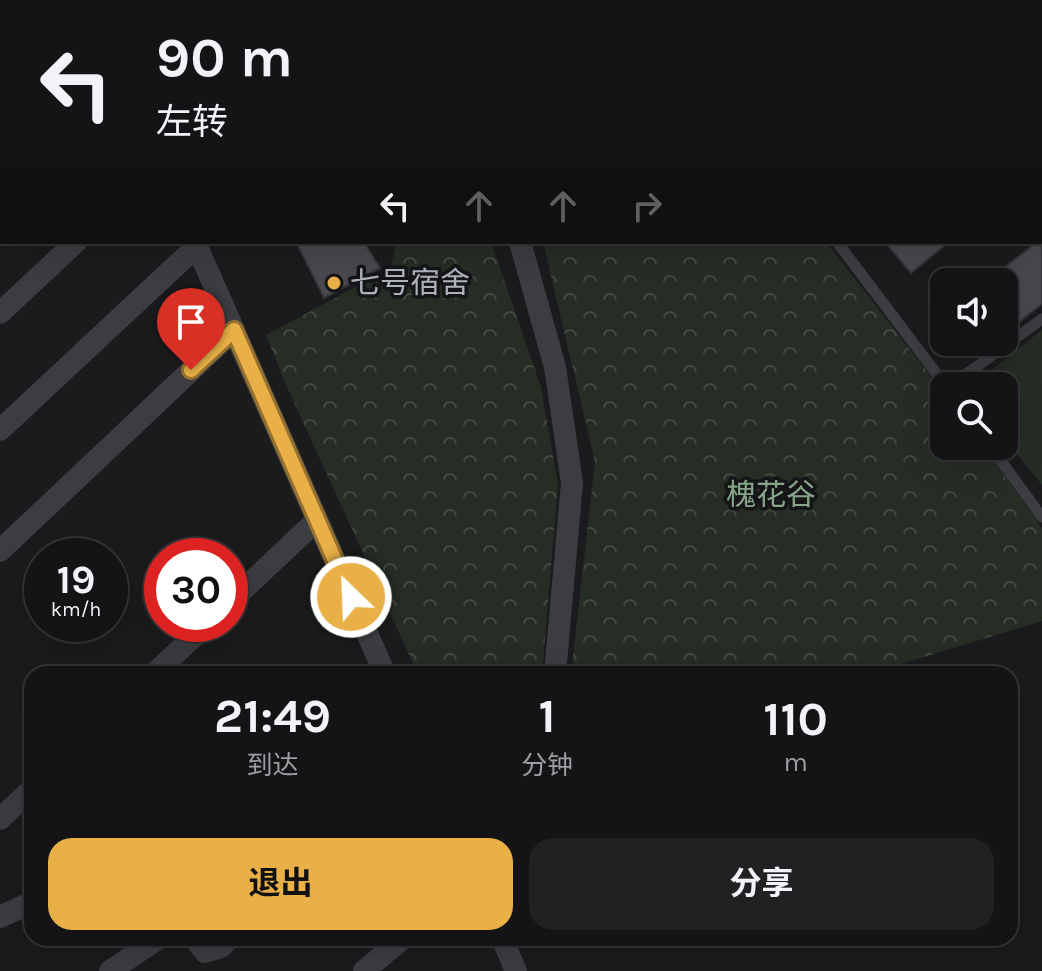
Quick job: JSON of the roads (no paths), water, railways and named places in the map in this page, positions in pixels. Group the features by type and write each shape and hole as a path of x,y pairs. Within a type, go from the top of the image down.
{"street":[{"path":"0,313 74,244"},
{"path":"0,430 196,244 381,666"},
{"path":"521,244 555,367 572,483 556,666"},
{"path":"0,551 234,330"},
{"path":"248,585 317,520"},
{"path":"162,666 188,642"},
{"path":"0,819 24,796"},
{"path":"0,917 24,906"},
{"path":"110,971 147,946"},
{"path":"200,946 205,952 222,946"},
{"path":"364,971 394,946"},
{"path":"505,946 516,971"}],"lane":[{"path":"839,244 937,372"},
{"path":"968,372 1042,319"},
{"path":"1000,460 1042,517"}],"place":[{"name":"七号宿舍","path":"334,283"}],"park label":[{"name":"槐花谷","path":"771,495"}]}
